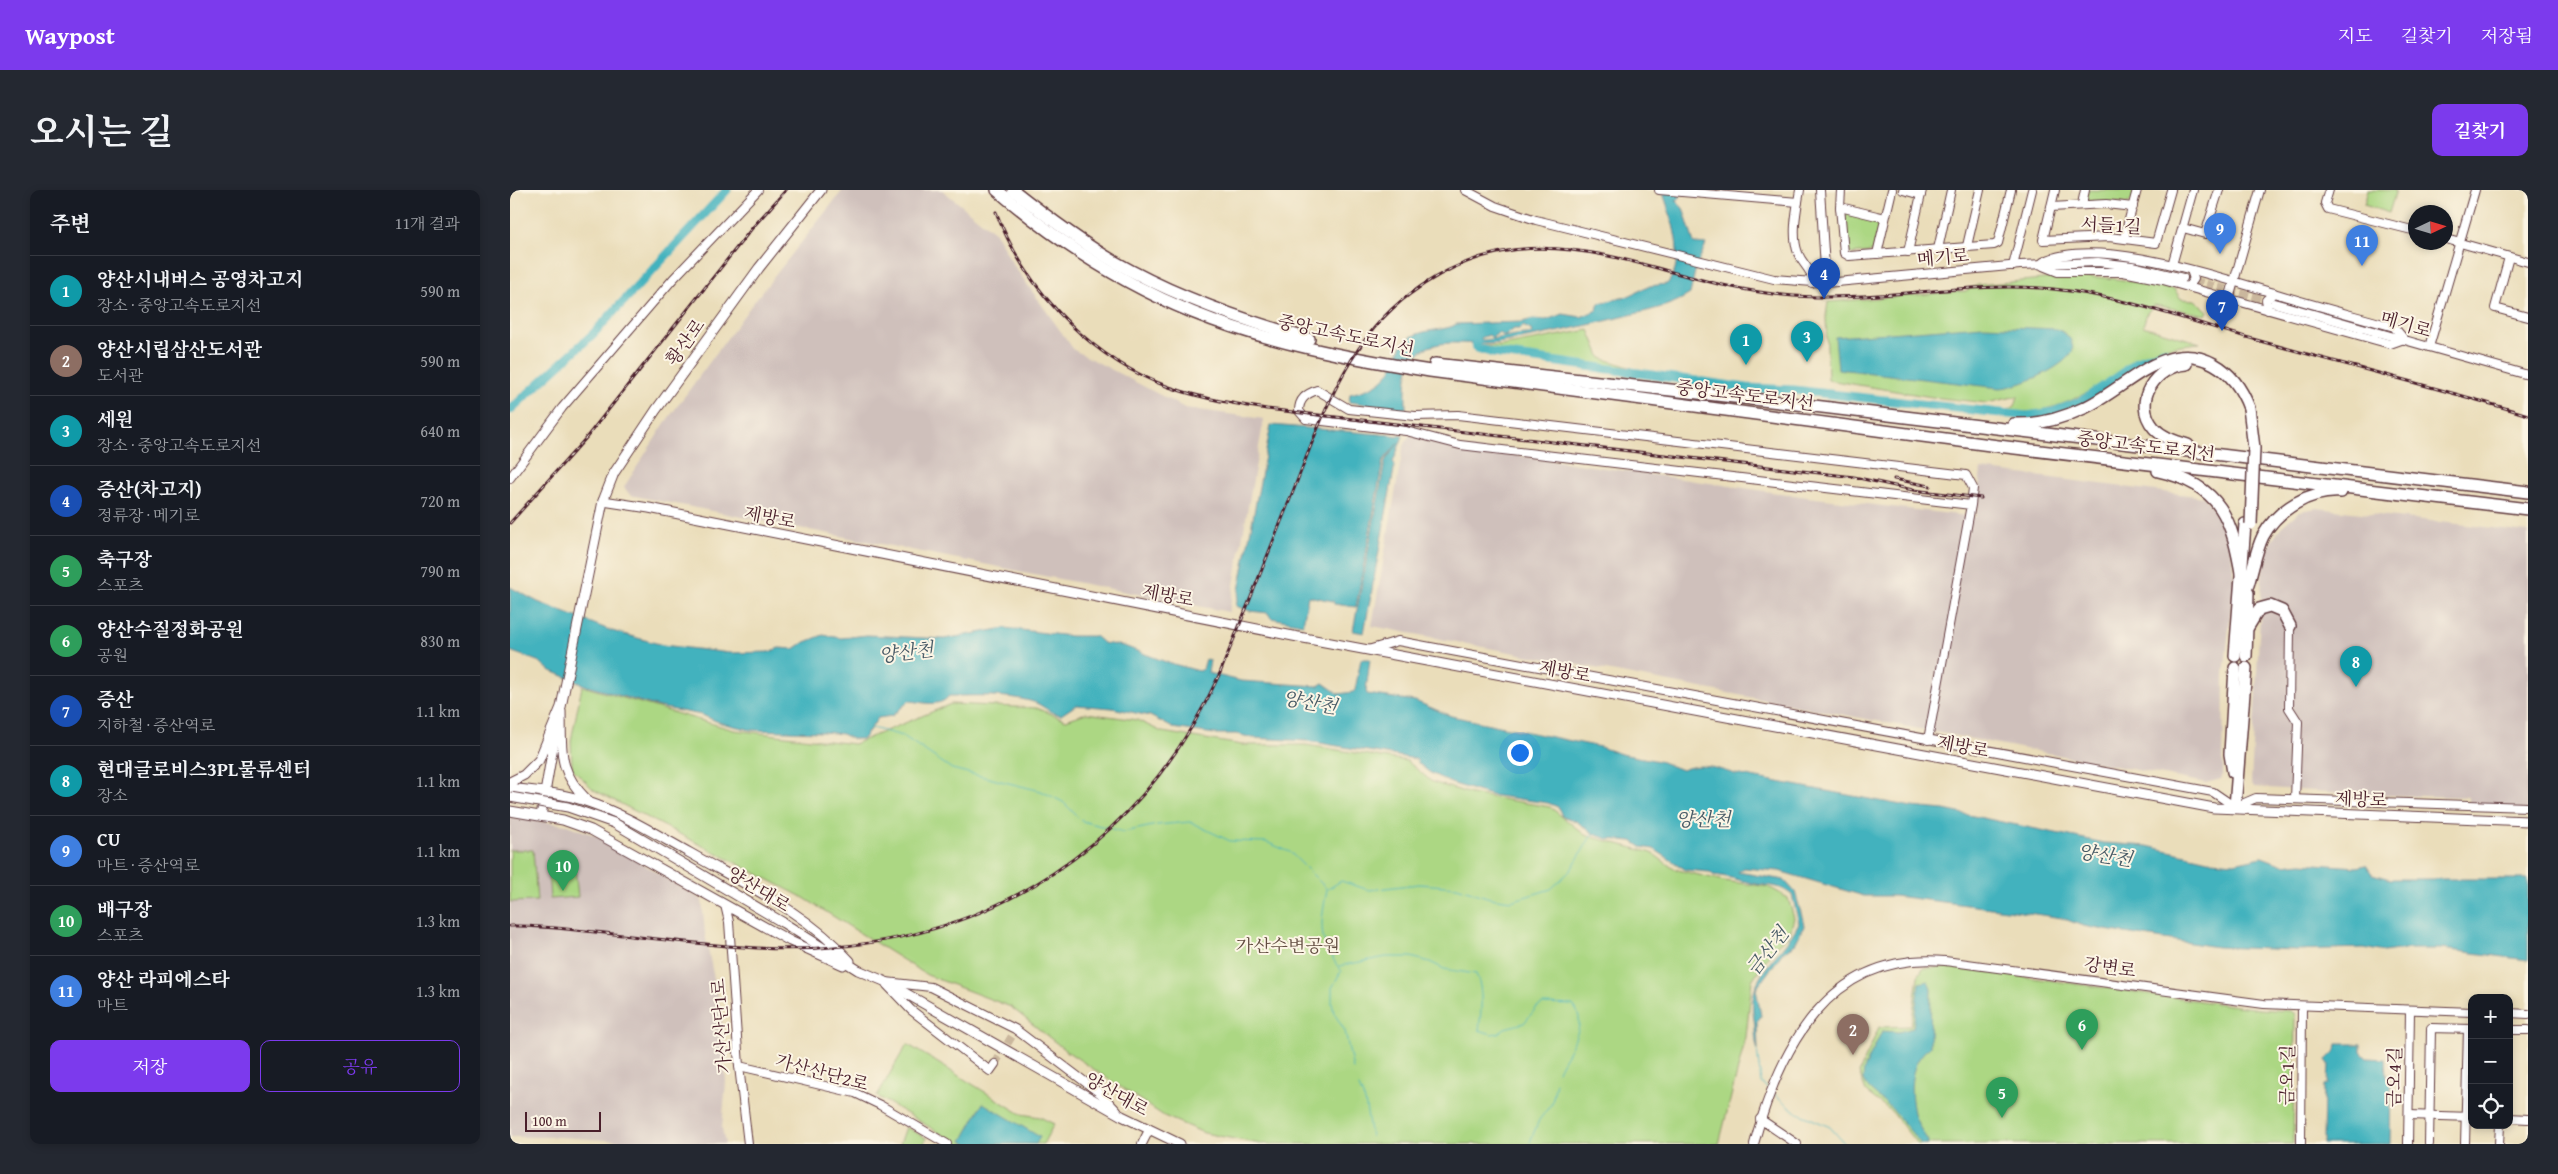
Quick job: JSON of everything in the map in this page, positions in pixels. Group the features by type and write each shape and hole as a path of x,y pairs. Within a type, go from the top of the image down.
{"highway":[{"name":"중앙고속도로지선","path":"997,190 1019,209 1096,263 1147,292 1201,315 1264,336 1341,352 1434,367 2051,452 2528,511"},
{"name":"중앙고속도로지선","path":"1013,190 1067,232 1116,263 1222,312 1341,352"},
{"path":"1790,403 1807,401 1993,423 2043,423 2086,408 2151,366 2184,357 2202,359 2223,369 2238,385 2254,448 2248,524 2245,581 2241,656 2247,628 2245,581 2230,522 2217,503 2198,486 2172,474 2142,468 2062,458 2051,452"},
{"path":"2245,409 2227,382 2202,366 2188,363 2175,365 2158,375 2150,385 2145,398 2147,416 2154,428 2175,441 2194,446 2298,460 2308,465"},
{"name":"중앙고속도로지선","path":"1434,367 1790,403 2528,492"},
{"path":"2245,581 2263,537 2276,518 2296,503 2315,494 2334,491 2358,492 2528,511"},
{"path":"2247,628 2259,609 2270,606 2282,611 2290,626"},
{"path":"2235,808 2235,781 2241,743 2240,668"}],"main road":[{"name":"황산로","path":"561,707 603,501 614,473 645,426 753,276 821,190"},
{"name":"제방로","path":"603,501 1368,650 2214,808 2528,821"},
{"path":"510,782 524,775 539,760 561,707"},
{"path":"541,816 561,707"},
{"path":"561,707 564,769 573,785 589,802"},
{"path":"510,788 580,799 618,814 761,892 828,937 858,970"},
{"name":"양산대로","path":"510,796 568,807 614,823 782,922 858,970 884,981 980,1038 1122,1116 1180,1144"},
{"path":"580,799 568,800 565,808 571,818 582,827 790,941 858,970"},
{"path":"510,811 541,816 582,827"}],"street":[{"path":"510,478 562,408 672,279 758,190"},
{"name":"메기로","path":"1464,190 1495,206 1536,220 1662,253 1774,279 1826,283 2013,266 2098,262 2132,266 2183,278"},
{"path":"1800,190 1796,241 1798,252 1812,272 1812,283"},
{"path":"1820,190 1826,283"},
{"path":"1841,190 1840,207 1844,253 1849,256 1998,243 2011,190"},
{"path":"1877,254 1892,190"},
{"path":"1903,190 1922,192 1908,252"},
{"path":"1938,249 1951,190"},
{"path":"1967,246 1980,190"},
{"path":"2013,266 2032,190"},
{"name":"서들1길","path":"2055,190 2043,240 2124,238 2156,243 2171,190"},
{"name":"서들1길","path":"2082,204 2085,190"},
{"name":"서들1길","path":"2051,206 2082,204 2132,207 2137,190"},
{"path":"2172,265 2193,190"},
{"path":"2183,228 2205,234 2219,190"},
{"path":"2230,299 2260,190"},
{"path":"2328,190 2325,203 2328,209 2408,229"},
{"path":"2429,346 2475,190"},
{"path":"1660,191 1798,202"},
{"path":"1840,207 1885,218"},
{"path":"2124,238 2132,207"},
{"path":"2453,240 2528,262"},
{"path":"2100,254 2172,265 2394,327 2404,339 2390,344 2188,287 2123,272 2058,272 2039,264 2054,257 2100,254"},
{"path":"2509,257 2495,308 2528,318"},
{"path":"2188,287 2194,279 2191,270"},
{"path":"2268,310 2266,300 2274,293"},
{"name":"메기로","path":"2274,303 2528,375"},
{"path":"1928,740 1971,505 1973,488 1971,481 1966,475 1458,415 1415,416 1349,409 1317,390 1307,394 1299,405 1298,411 1306,419 1406,431 1460,444 1971,505"},
{"path":"2290,626 2289,708 2298,722 2294,799"},
{"path":"1368,650 1398,642 2213,792 2235,808 2256,798 2528,806"},
{"name":"가산산단1로","path":"725,905 748,1144"},
{"name":"강변로","path":"1761,1117 1785,1058 1804,1025 1830,997 1865,974 1894,963 1920,960 1946,961 2264,1004 2468,1012"},
{"path":"884,981 931,987 1013,1032 1101,1094 1122,1116"},
{"path":"884,981 911,1010 990,1071 995,1064"},
{"name":"금오1길","path":"2301,1144 2302,1006"},
{"name":"금오4길","path":"2408,1144 2410,1011"},
{"path":"2513,1013 2528,1014"},
{"path":"2429,1144 2431,1028 2468,1029"},
{"path":"2513,1030 2528,1030"},
{"path":"2469,1084 2470,1039"},
{"name":"가산산단2로","path":"739,1066 856,1093 947,1144"},
{"path":"2409,1115 2468,1117"},
{"path":"1754,1144 1761,1117 1797,1144"},
{"path":"2513,1118 2528,1119"},
{"path":"2465,1144 2468,1124"},
{"path":"2499,1144 2500,1129"},
{"path":"1142,1144 1149,1130"}],"shaded area":[{"path":"843,190 942,190 996,233 1012,263 1074,350 1185,408 1264,419 1229,612 630,495 624,487 665,423 750,307"},
{"path":"1410,434 1459,447 1807,497 1976,517 1981,469 2204,497 2216,512 2231,545 2234,581 2224,675 2223,774 2221,779 2206,783 1372,626 1403,448"},
{"path":"2317,508 2528,532 2528,811 2468,809 2469,797 2375,795 2254,787 2251,782 2263,562 2270,544 2281,527 2300,511"},
{"path":"510,817 567,825 597,836 702,900 705,934 722,1019 726,1082 722,1128 725,1144 669,1144 558,1137 510,1137"}],"green space":[{"path":"2088,190 2135,190 2129,203 2089,202 2086,199"},
{"path":"2368,190 2396,190 2389,213 2364,205"},
{"path":"1848,212 1881,223 1872,252 1851,254 1847,252 1844,215"},
{"path":"2076,276 2162,286 2174,289 2181,299 2195,300 2208,311 2206,315 2154,305 2147,313 2143,326 2200,343 2174,346 2141,356 2087,393 2062,404 2035,411 2005,412 2015,406 2018,396 1987,403 1932,397 1828,380 1826,316 1828,302 1965,291 1978,285"},
{"path":"1589,330 1601,358 1635,369 1493,351 1482,346 1501,346"},
{"name":"가산수변공원","path":"582,686 734,730 854,744 951,704 1037,708 1066,720 1086,713 1137,720 1162,732 1242,745 1306,745 1407,761 1432,782 1471,794 1550,807 1585,835 1652,853 1674,869 1724,881 1769,887 1788,898 1794,918 1790,933 1775,947 1752,980 1746,1037 1719,1144 1260,1144 1204,1133 1164,1116 1065,1050 1011,1007 927,975 804,898 594,790 572,768 571,741"},
{"path":"510,850 533,850 537,901 510,902"},
{"path":"575,867 578,897 550,899 548,869"},
{"path":"1953,967 2259,1009 2291,1011 2295,1014 2293,1144 1917,1144 1892,1112 1866,1092 1859,1073 1879,1027 1911,1026 1918,976 1923,968"},
{"path":"907,1044 1021,1114 1040,1117 1054,1124 1043,1144 958,1144 877,1096"},
{"path":"906,1127 926,1138 924,1144 900,1144"}],"water":[{"path":"1662,190 1678,190 1680,197 1676,201 1683,208 1694,243 1706,244 1696,267 1690,294 1674,303 1657,308 1545,334 1489,344 1448,343 1428,347 1415,357 1411,364 1407,379 1406,409 1349,402 1350,394 1377,384 1387,375 1403,344 1414,335 1448,328 1456,324 1522,322 1533,319 1546,320 1563,314 1581,317 1597,310 1599,303 1626,297 1650,286 1667,284 1673,274 1677,250 1673,225","holes":["1523,326 1531,330 1532,334 1482,340 1481,338 1489,335 1492,338 1498,333 1505,336 1514,329 1519,329"]},
{"path":"1983,326 2057,329 2069,337 2073,350 2068,357 2051,370 2018,384 2000,388 1838,369 1835,337"},
{"path":"1271,425 1403,436 1393,462 1395,464 1364,633 1353,631 1385,461 1399,442 1383,461 1356,607 1334,604 1333,601 1308,596 1303,624 1271,618 1268,613 1250,611 1236,606"},
{"name":"양산천","path":"510,587 538,602 612,631 663,645 730,653 769,652 779,648 794,649 823,635 841,638 867,635 944,639 1005,628 1070,636 1095,636 1103,643 1124,646 1166,662 1199,671 1203,669 1206,659 1210,660 1208,673 1241,681 1318,686 1323,683 1339,694 1355,690 1361,659 1370,659 1367,694 1415,701 1451,716 1600,747 1621,754 1659,761 1682,770 1696,766 1708,767 1735,774 1912,807 1944,810 2104,843 2147,846 2212,861 2234,863 2262,857 2283,865 2301,863 2357,867 2366,865 2372,874 2390,879 2528,879 2528,960 2442,949 2404,949 2384,952 2364,948 2296,950 2217,947 2111,931 2083,926 2062,918 2015,911 1895,896 1864,896 1779,871 1744,868 1738,872 1784,880 1795,892 1804,926 1795,944 1783,952 1756,989 1761,1016 1757,1022 1758,1050 1753,1004 1755,990 1766,968 1799,923 1792,895 1782,889 1713,875 1710,872 1686,870 1654,849 1641,847 1632,841 1608,839 1596,835 1576,821 1562,816 1558,807 1548,803 1490,795 1451,783 1429,772 1416,759 1308,741 1253,738 1237,734 1215,734 1173,728 1150,716 1112,708 1076,705 1061,715 1035,702 1010,697 949,696 945,700 936,703 909,701 892,716 878,718 863,739 852,739 842,734 824,732 751,730 721,723 702,715 659,707 587,686 549,670 540,662 510,651"},
{"path":"1928,981 1931,988 1930,1047 1923,1053 1914,1068 1911,1086 1915,1116 1928,1141 1928,1144 1921,1144 1892,1109 1869,1089 1863,1080 1864,1069 1882,1031 1898,1032 1913,1028 1919,983"},
{"path":"2337,1044 2361,1044 2361,1052 2367,1058 2385,1059 2386,1077 2391,1083 2390,1144 2323,1144 2324,1085 2328,1084 2329,1064 2326,1060 2336,1050"},
{"path":"983,1103 1040,1137 1036,1144 967,1144 962,1141"}],"waterway":[{"path":"510,410 593,334 727,190"},
{"path":"1476,343 1477,348 1493,353 1747,388 1794,390 2027,416 2053,412 2080,402 2119,376 2137,361 2164,351"},
{"path":"872,728 903,736 952,769 1041,791 1063,802 1082,821 1124,832 1157,825 1190,822 1230,841 1266,842 1290,852 1327,889 1322,932 1328,949 1341,971 1332,988 1332,1003 1334,1013 1345,1031 1353,1069"},
{"path":"1328,889 1341,881 1369,890 1419,884 1457,887 1490,898 1511,901 1551,889 1571,870 1593,833"},
{"path":"1339,966 1386,957 1411,957 1430,962 1444,969 1476,974 1481,994 1479,1030 1492,1034 1524,1023 1537,1007 1543,1004 1573,1005 1578,1013 1578,1030 1558,1071"},
{"name":"금산천","path":"1757,1049 1761,1083 1769,1089"},
{"path":"1530,1142 1539,1120 1552,1103 1556,1082"},
{"path":"1359,1087 1365,1101 1371,1137"},
{"name":"금산천","path":"1773,1093 1796,1112 1830,1127 1845,1144"}],"tunnel":[{"path":"2183,278 2273,302"},
{"path":"995,1064 1012,1036"}],"railway":[{"path":"510,523 586,438 753,227 786,190"},
{"path":"996,212 1008,239 1023,265 1059,313 1104,353 1129,369 1183,392 1267,409 1854,477 1913,490 1981,498"},
{"path":"510,926 558,928 681,942 757,948 833,947 904,936 971,916 1034,886 1090,846 1140,797 1184,740 1220,673 1322,418 1350,362 1367,337 1387,314 1410,294 1458,266 1504,251 1549,248 1594,253 1733,287 1783,295 1850,297 1986,287 2019,287 2079,292 2157,310 2260,341 2528,415"},
{"path":"1894,479 1930,486"}],"place":[{"name":"CU","path":"2220,254"},
{"name":"양산 라피에스타","path":"2362,266"},
{"name":"증산(차고지)","path":"1824,299"},
{"name":"증산","path":"2222,331"},
{"name":"세원","path":"1807,362"},
{"name":"양산시내버스 공영차고지","path":"1746,365"},
{"name":"현대글로비스3PL물류센터","path":"2356,687"},
{"name":"배구장","path":"563,891"},
{"name":"양산수질정화공원","path":"2082,1050"},
{"name":"양산시립삼산도서관","path":"1853,1055"},
{"name":"축구장","path":"2002,1118"}]}
